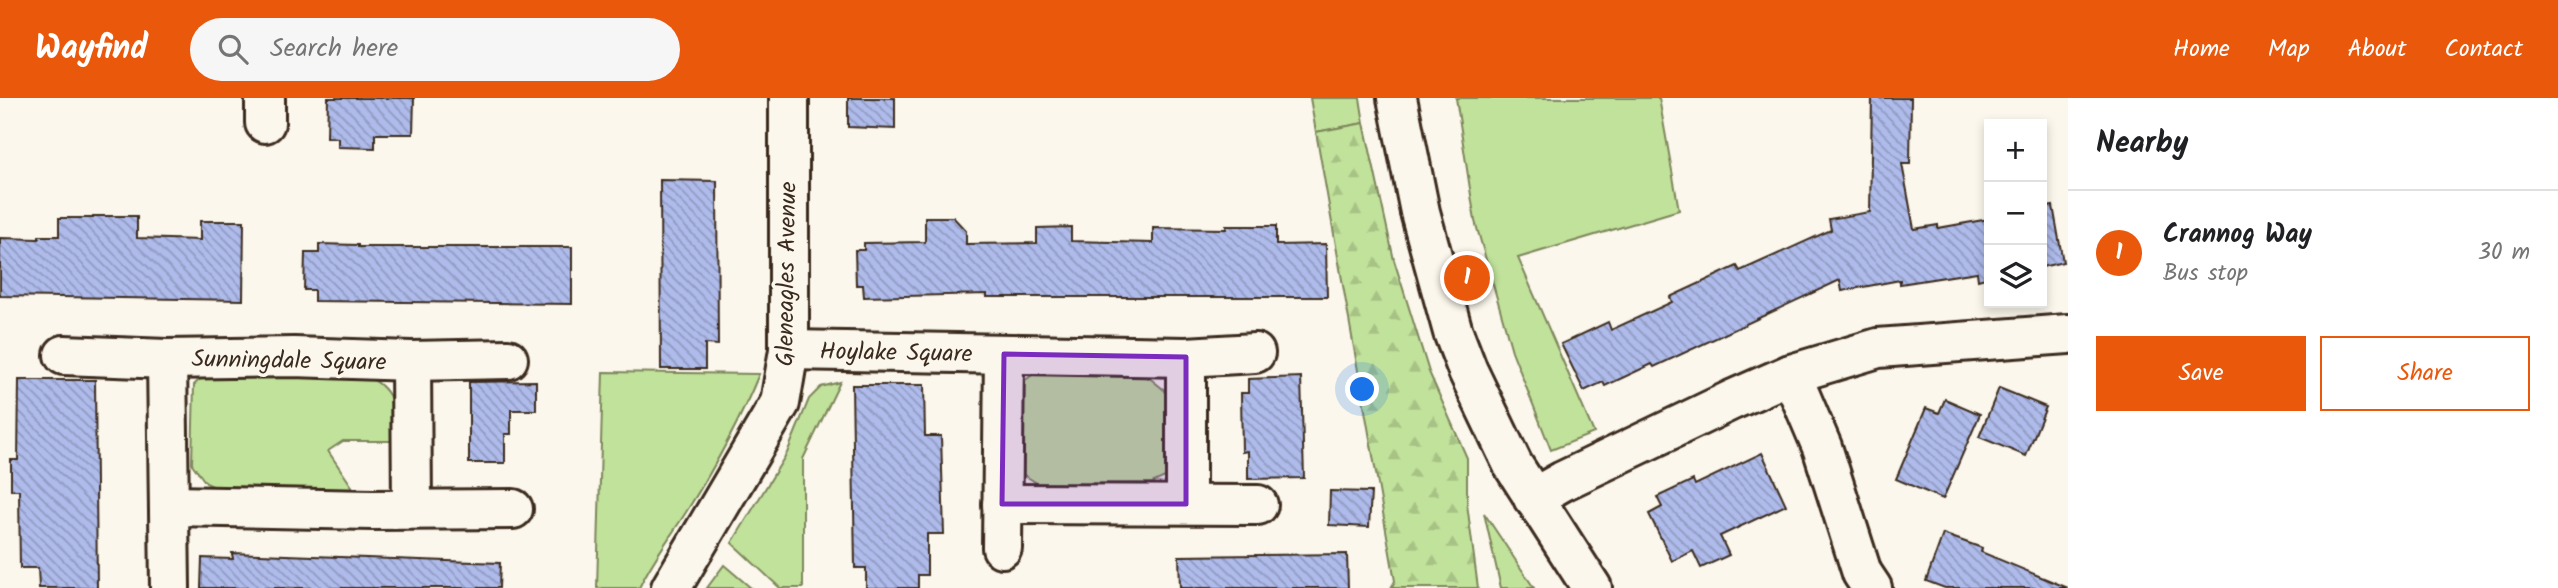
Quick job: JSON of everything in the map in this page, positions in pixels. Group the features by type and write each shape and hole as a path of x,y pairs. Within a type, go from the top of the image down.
{"street":[{"name":"Gleneagles Avenue","path":"671,588 780,403 789,350 789,98"},
{"path":"1397,98 1420,212 1453,332 1468,371 1513,466 1592,588"},
{"path":"1533,498 1696,417 1791,374 1878,348 2068,334"},
{"name":"Hoylake Square","path":"789,350 1186,357 1255,353"},
{"name":"Hoylake Square","path":"1002,548 1004,354"},
{"name":"Sunningdale Square","path":"64,355 167,359 508,359"},
{"path":"1186,357 1186,504"},
{"name":"Sunningdale Square","path":"167,359 170,588"},
{"name":"Sunningdale Square","path":"411,361 412,509"},
{"path":"1791,374 1822,447 1863,573 1872,588"},
{"path":"1002,504 1258,505"},
{"path":"171,506 513,509"}],"highlighted area":[{"path":"1004,354 1186,357 1186,504 1002,504"}],"green space":[{"path":"1310,98 1360,98 1364,123 1316,132"},
{"path":"1456,98 1659,98 1679,210 1518,258 1594,433 1551,450 1512,351 1475,221"},
{"path":"1364,123 1394,260 1429,372 1467,458 1467,504 1478,588 1391,588 1395,581 1316,132"},
{"path":"1050,369 1138,372 1163,389 1168,399 1171,465 1165,477 1152,483 1040,485 1021,473 1017,393 1024,381 1034,374"},
{"path":"222,372 364,375 383,387 392,402 393,441 343,441 328,451 355,491 217,488 206,483 192,464 194,385 200,379"},
{"path":"603,372 759,374 717,460 639,588 597,588"},
{"path":"840,382 803,459 803,588 780,588 732,543 787,453 809,399 821,387"},
{"path":"1484,513 1534,588 1501,588"},
{"path":"724,565 751,588 707,588"}],"building":[{"path":"328,98 414,98 413,134 375,134 375,148 338,147 338,138 327,137"},
{"path":"848,98 895,98 895,129 848,127"},
{"path":"1872,98 1911,98 1910,164 1902,164 1914,229 1938,225 1938,228 1984,220 1984,278 1978,280 1977,272 1900,284 1900,280 1842,291 1840,280 1654,367 1652,364 1605,386 1603,382 1584,391 1561,344 1608,322 1611,330 1672,302 1670,297 1737,266 1740,271 1831,230 1829,219 1870,212"},
{"path":"660,180 717,181 718,345 705,344 705,369 661,369"},
{"path":"2053,206 2063,262 2047,266 2047,245 2047,207"},
{"path":"137,216 137,238 200,240 200,221 244,221 243,300 0,296 0,238 39,239 39,236 59,236 59,218"},
{"path":"925,217 953,217 966,231 966,244 1037,243 1037,228 1071,227 1071,241 1153,243 1153,228 1226,229 1226,226 1276,226 1276,245 1326,244 1327,297 987,297 987,294 864,297 863,285 856,285 855,250 864,250 864,243 925,242"},
{"path":"319,244 358,247 572,247 572,304 314,301 314,290 304,290 305,253 319,253"},
{"path":"1301,377 1304,478 1248,479 1248,451 1242,452 1241,393 1248,393 1248,379"},
{"path":"19,380 95,380 97,588 39,588 38,568 20,568 19,490 11,490 11,460 18,460"},
{"path":"536,381 536,410 511,410 511,434 505,434 505,463 469,463 469,382"},
{"path":"852,385 924,385 925,436 941,436 944,534 927,534 927,575 918,575 918,588 866,588 866,568 855,568"},
{"path":"1999,388 2046,407 2026,456 1979,437"},
{"path":"1945,399 1980,414 1943,499 1896,479 1926,408 1939,413"},
{"path":"1762,453 1786,505 1720,536 1729,555 1701,568 1693,551 1672,561 1649,514 1662,507 1657,497 1693,480 1695,485"},
{"path":"1330,491 1371,492 1369,527 1329,525"},
{"path":"1943,534 1982,548 1981,552 2068,588 1945,588 1926,581"},
{"path":"232,553 500,563 499,588 201,588 202,558 233,559"},
{"path":"1347,554 1348,588 1180,588 1179,556"}],"place":[{"name":"Crannog Way","path":"1467,278"}]}
